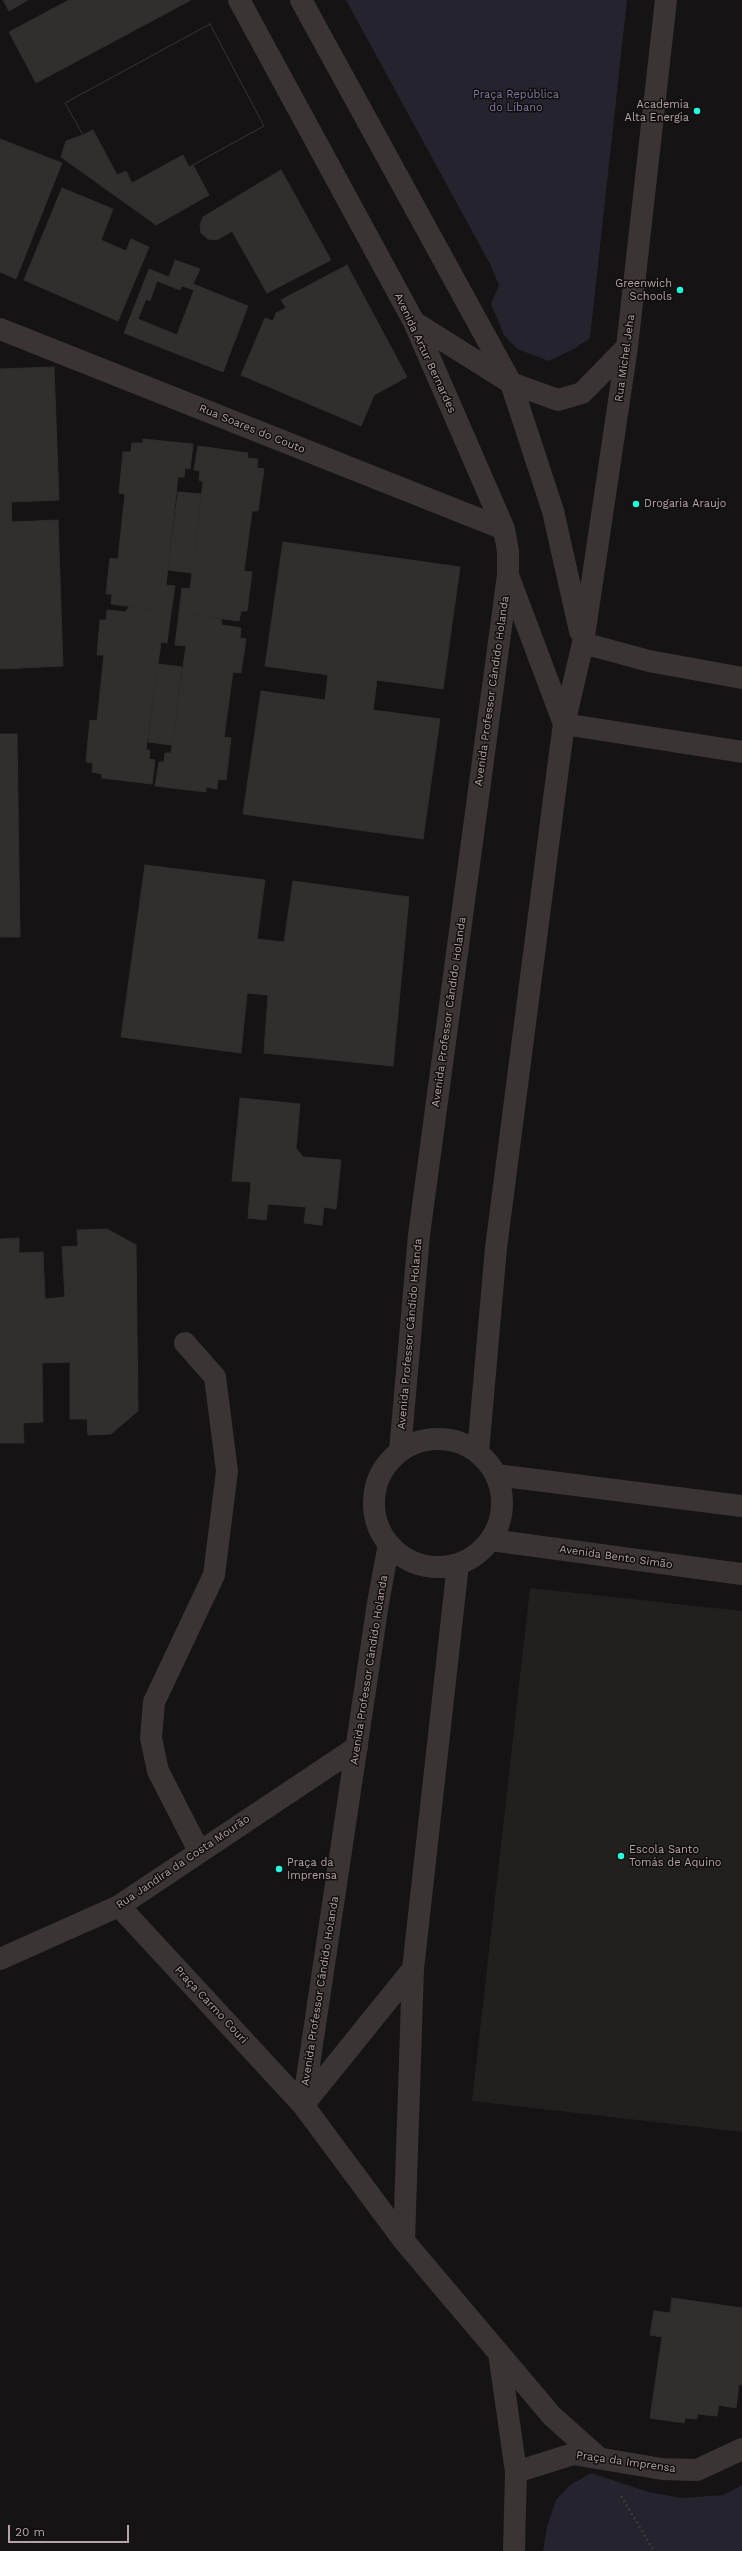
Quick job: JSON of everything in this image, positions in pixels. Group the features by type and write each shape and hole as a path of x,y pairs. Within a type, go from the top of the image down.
{"street":[{"name":"Avenida Artur Bernardes","path":"239,0 414,322 504,529 508,551 508,575 564,724"},
{"path":"301,0 511,384 553,511 583,643 564,724 496,1248 478,1452"},
{"name":"Rua Michel Jeha","path":"583,643 627,347 666,0"},
{"path":"414,322 511,384 558,400 582,393 627,347"},
{"name":"Rua Soares do Couto","path":"0,329 504,529"},
{"name":"Avenida Professor Cândido Holanda","path":"400,1451 419,1235 508,575"},
{"path":"583,643 649,661 742,678"},
{"path":"564,724 742,752"},
{"path":"185,1343 215,1377 227,1471 214,1575 154,1702 151,1738 158,1771 199,1851"},
{"path":"435,1438 458,1441 478,1452 493,1468 503,1497 500,1520 490,1540 471,1558 458,1564 440,1567 421,1565 404,1557 389,1544 381,1532 374,1503 382,1474 390,1461 400,1451 414,1443 435,1438"},
{"path":"496,1475 742,1506"},
{"name":"Avenida Bento Simão","path":"490,1540 742,1574"},
{"name":"Avenida Professor Cândido Holanda","path":"303,2105 389,1544"},
{"path":"404,2241 413,1969 448,1635 458,1564"},
{"name":"Rua Jandira da Costa Mourão","path":"0,1959 119,1906 199,1851 357,1748"},
{"name":"Praça Carmo Couri","path":"119,1906 303,2105"},
{"path":"413,1969 303,2105 404,2241 552,2416 599,2458"},
{"path":"498,2353 516,2472 514,2551"},
{"name":"Praça da Imprensa","path":"516,2472 573,2454 662,2469 697,2470 742,2449"}],"path":[{"path":"599,2458 654,2551"}],"shaded area":[{"name":"Escola Santo Tomás de Aquino","path":"530,1588 742,1611 742,2132 472,2101"}],"green space":[{"name":"Praça República do Líbano","path":"346,0 627,0 590,338 574,349 549,361 517,349 504,335 491,304 499,285 490,264"},
{"path":"591,2473 649,2492 681,2498 723,2495 742,2485 742,2551 543,2551 547,2527 556,2500 570,2485"}],"building":[{"path":"3,0 28,0 9,11"},
{"path":"69,0 191,0 36,83 9,32"},
{"path":"210,24 264,126 193,165 209,195 156,225 61,157 66,141 83,135 65,103"},
{"path":"210,24 264,126 189,167 183,155 132,183 126,171 117,175 93,130 83,135 65,103"},
{"path":"0,139 62,163 16,279 0,272"},
{"path":"281,170 331,260 267,293 232,231 217,240 208,239 201,233 200,225 203,217"},
{"path":"62,188 113,209 101,240 126,251 131,239 149,247 118,321 24,280"},
{"path":"175,260 200,269 193,284 248,306 223,372 124,333 149,269 169,277"},
{"path":"347,265 407,377 374,395 361,426 241,375 265,318 273,321 276,313 286,308 281,300"},
{"path":"157,281 180,290 182,286 194,290 177,335 138,319 146,299 150,301"},
{"path":"54,367 59,500 11,502 12,522 58,520 63,666 0,669 0,369"},
{"path":"143,439 193,444 190,469 185,468 184,477 178,477 166,585 175,586 171,612 111,604 112,594 106,594 110,558 118,559 125,494 119,493 123,452 131,452 132,443 143,443"},
{"path":"198,446 248,453 247,458 258,459 257,468 264,469 258,511 252,511 244,571 252,572 247,611 241,611 239,621 179,613 182,588 190,589 203,482 199,480 200,471 194,470"},
{"path":"178,492 201,494 192,573 168,570"},
{"path":"283,542 460,567 443,689 377,680 373,710 440,719 423,839 243,814 261,691 325,700 328,675 265,666"},
{"path":"129,606 171,612 167,643 161,642 146,749 150,751 149,759 155,760 152,784 102,778 102,774 92,772 93,763 86,762 90,720 97,721 104,655 97,655 100,620 106,620 107,610 126,612"},
{"path":"179,613 221,618 222,625 241,628 240,638 246,639 241,673 233,672 224,737 231,738 226,780 218,779 217,789 206,787 206,792 155,786 159,762 164,762 165,753 171,753 186,646 175,645"},
{"path":"158,664 182,667 172,745 148,742"},
{"path":"0,734 17,734 20,937 0,937"},
{"path":"145,865 265,880 257,939 284,942 293,881 409,897 393,1066 264,1053 268,995 247,993 241,1053 121,1037"},
{"path":"240,1098 300,1104 296,1148 303,1157 341,1160 336,1209 324,1207 322,1225 304,1223 306,1207 268,1204 266,1220 248,1218 251,1182 232,1181"},
{"path":"107,1229 136,1245 138,1411 111,1434 88,1435 87,1419 70,1419 70,1362 42,1363 43,1422 23,1423 24,1443 0,1443 0,1239 19,1238 19,1253 43,1252 45,1299 65,1297 62,1247 78,1246 77,1230"},
{"path":"672,2298 742,2308 742,2385 739,2384 736,2408 719,2405 717,2416 697,2414 697,2419 685,2418 684,2423 650,2418 662,2337 650,2335 654,2311 670,2313"}],"place":[{"name":"Academia Alta Energia","path":"697,111"},
{"name":"Greenwich Schools","path":"680,290"},
{"name":"Drogaria Araujo","path":"636,504"},
{"name":"Escola Santo Tomás de Aquino","path":"621,1856"},
{"name":"Praça da Imprensa","path":"279,1869"}]}
